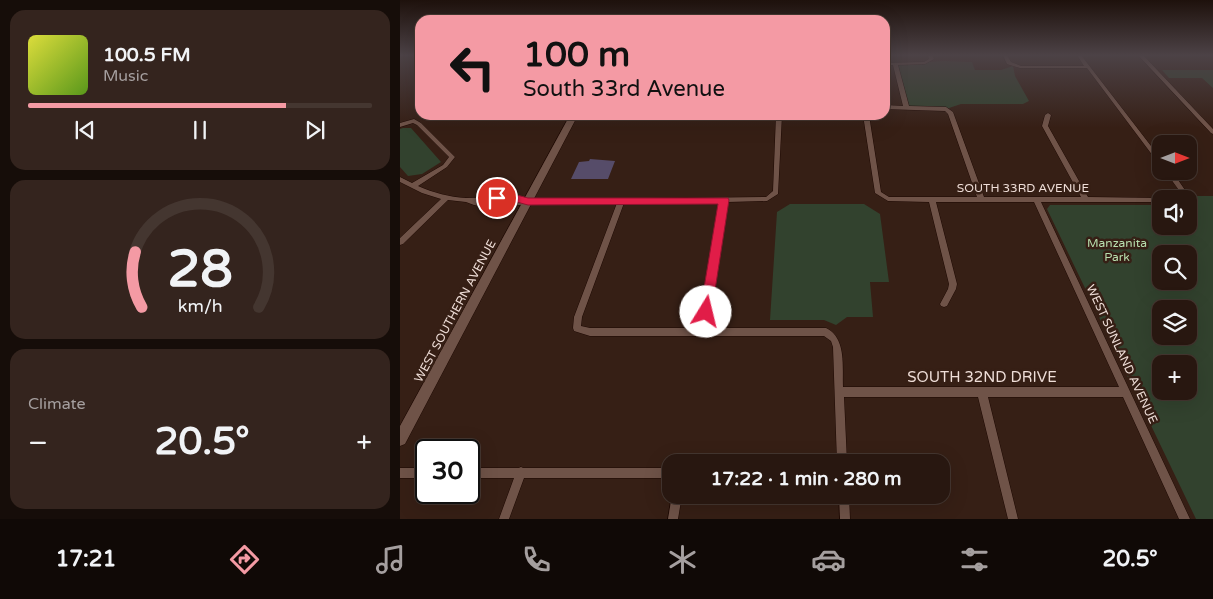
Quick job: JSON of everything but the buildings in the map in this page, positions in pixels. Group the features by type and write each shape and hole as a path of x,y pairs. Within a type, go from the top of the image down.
{"main road":[{"name":"WEST SOUTHERN AVENUE","path":"400,439 571,120"}],"street":[{"path":"899,79 906,107"},
{"path":"1097,79 1152,151"},
{"path":"1163,79 1213,132"},
{"path":"890,107 946,109 951,113 981,199"},
{"path":"1048,115 1045,126 1086,200"},
{"path":"400,179 412,186 447,198 467,200 475,204 508,205 528,202 771,198 776,192 779,120"},
{"name":"SOUTH 33RD AVENUE","path":"867,120 878,194 884,198 932,200 1152,200"},
{"path":"400,125 414,121 451,155 452,160 412,186"},
{"path":"400,242 447,198"},
{"name":"WEST SUNLAND AVENUE","path":"1036,199 1184,519"},
{"path":"703,331 724,200"},
{"path":"932,200 952,284 952,289 944,304"},
{"path":"621,201 578,317 577,328 590,332 819,331 830,335 837,347 842,454"},
{"name":"SOUTH 32ND DRIVE","path":"839,392 1126,392"},
{"path":"982,392 1013,519"},
{"path":"504,519 521,472"},
{"path":"400,474 415,473"},
{"path":"480,473 662,473"},
{"path":"673,519 676,504"},
{"path":"844,504 845,519"}],"green space":[{"path":"899,79 1017,79 1029,101 1023,104 961,104 946,109 906,107"},
{"path":"1203,79 1213,79 1213,88"},
{"path":"411,128 441,162 422,174 408,176 400,167 400,129"},
{"name":"Manzanita Park","path":"1197,196 1213,196 1213,519 1196,519 1047,209 1050,205 1152,205 1152,235 1197,235"},
{"path":"790,204 864,204 880,214 889,282 870,282 873,317 847,317 836,325 824,320 770,320 777,212"}],"route":[{"path":"497,198 513,198 528,202 724,200 706,312"}]}
